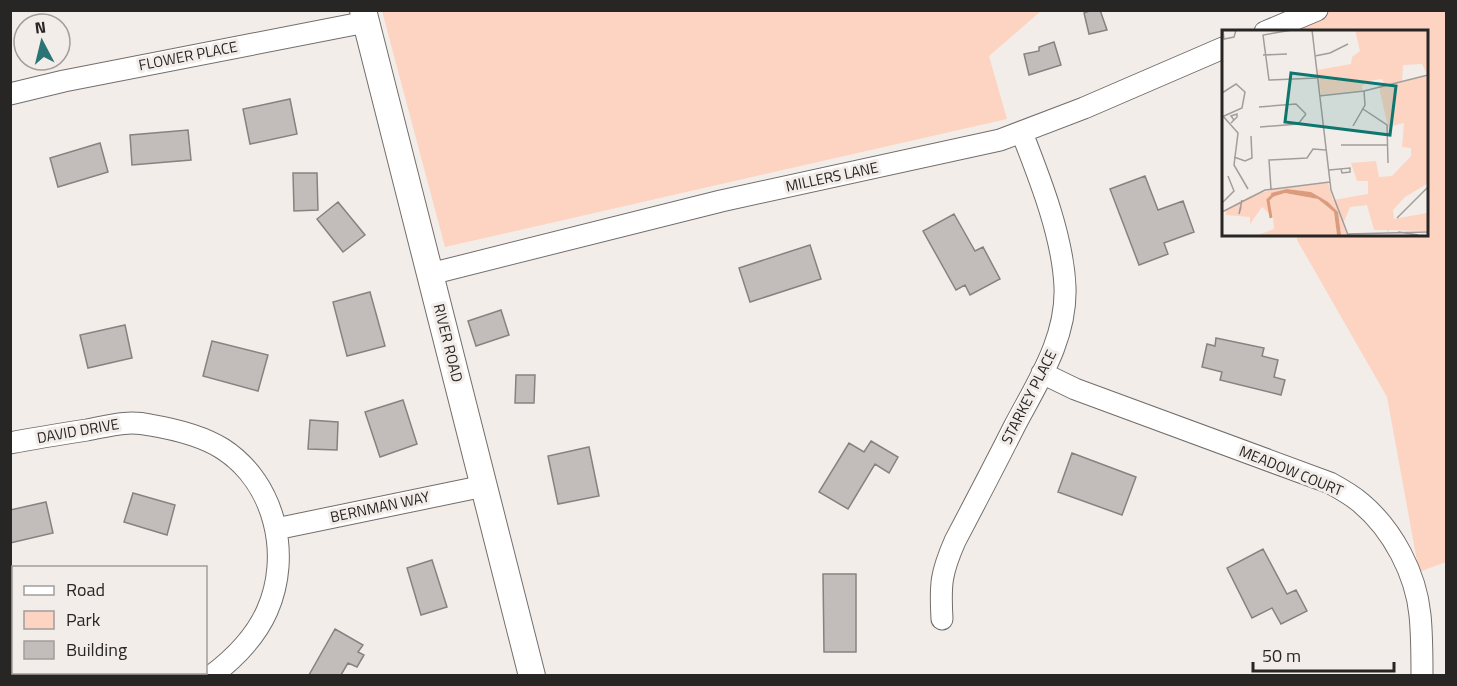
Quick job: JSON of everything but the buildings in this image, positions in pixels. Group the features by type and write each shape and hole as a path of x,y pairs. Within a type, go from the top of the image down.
{"street":[{"path":"1269,30 1317,10"},
{"name":"FLOWER PLACE","path":"10,94 365,16"},
{"name":"RIVER ROAD","path":"365,16 532,675"},
{"name":"MILLERS LANE","path":"430,274 721,201 1000,140 1022,133 1222,48"},
{"name":"STARKEY PLACE","path":"942,619 940,586 945,566 955,541 1052,355 1063,315 1065,289 1063,263 1041,183 1022,133"},
{"name":"MEADOW COURT","path":"1042,373 1075,389 1330,483 1363,504 1380,523 1402,555 1412,578 1420,616 1422,675"},
{"name":"DAVID DRIVE","path":"10,443 125,422 150,425 188,434 223,449 252,475 271,509 276,529 279,560 276,585 268,610 248,643 230,661 211,675"},
{"name":"BERNMAN WAY","path":"276,529 484,486"}],"green space":[{"path":"382,10 1041,11 989,56 1007,119 445,247"},
{"path":"1305,11 1446,11 1446,562 1419,572 1387,397 1297,240 1297,236 1427,236 1427,30 1269,30"}]}
